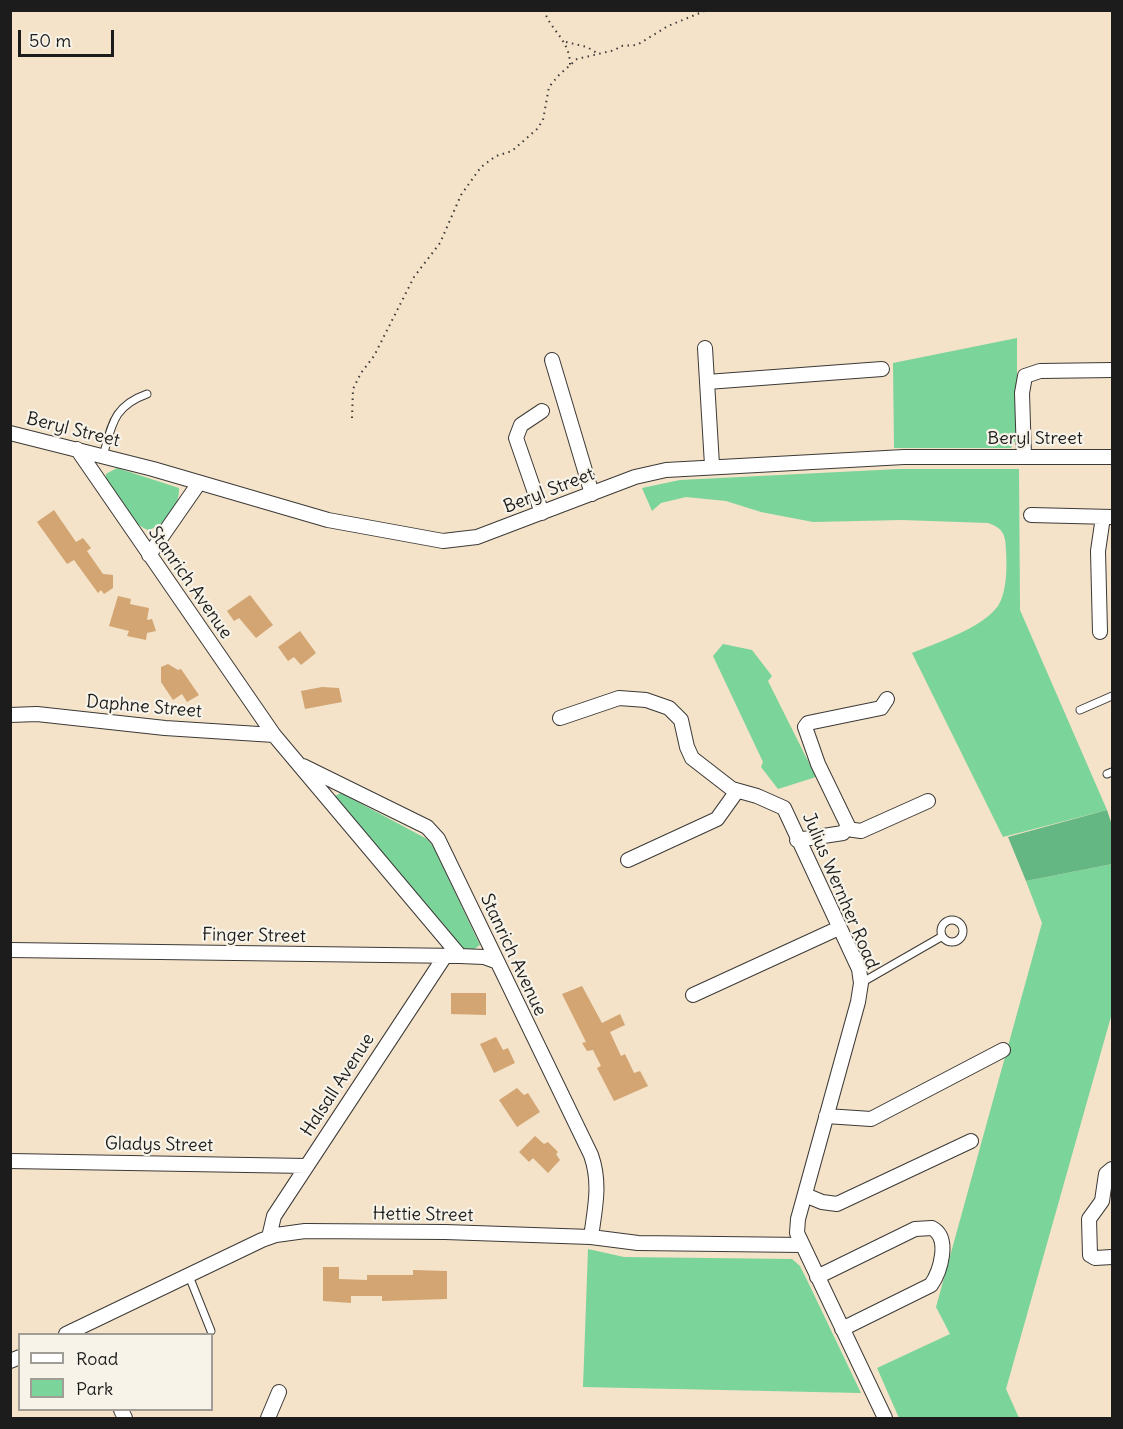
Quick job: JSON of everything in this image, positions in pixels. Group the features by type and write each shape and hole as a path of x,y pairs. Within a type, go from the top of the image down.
{"street":[{"path":"705,348 712,465"},
{"path":"552,360 592,494"},
{"path":"706,382 882,369"},
{"path":"1024,456 1022,393 1025,376 1040,371 1113,370"},
{"path":"542,411 521,425 516,438 542,513"},
{"name":"Beryl Street","path":"10,433 103,456 328,520 443,541 477,537 654,472 712,465 904,457 1113,457"},
{"name":"Stanrich Avenue","path":"77,449 274,735 460,956"},
{"path":"149,555 199,483"},
{"path":"1031,515 1108,517 1098,562 1100,632"},
{"name":"Julius Wernher Road","path":"560,718 619,698 646,700 669,708 681,720 692,758 738,791 757,796 784,808 858,969 861,983 858,1002 797,1228 802,1245 885,1419"},
{"path":"797,840 843,833 847,829 847,823 811,749 805,727 808,723 881,708 887,699"},
{"name":"Daphne Street","path":"10,715 37,714 165,728 274,735"},
{"name":"Stanrich Avenue","path":"298,764 432,831 594,1163 598,1193 591,1237"},
{"path":"628,860 717,819 738,791"},
{"path":"847,829 861,831 928,801"},
{"path":"693,995 839,928"},
{"name":"Finger Street","path":"10,950 460,956 484,957 495,962"},
{"name":"Halsall Avenue","path":"269,1237 274,1216 445,956"},
{"path":"826,1116 871,1119 1003,1050"},
{"path":"805,1195 822,1202 837,1204 971,1141"},
{"name":"Gladys Street","path":"10,1161 307,1166"},
{"path":"1113,1169 1106,1174 1102,1201 1090,1215 1088,1224 1090,1255 1095,1258 1113,1257"},
{"path":"817,1277 915,1229 932,1228 939,1234 942,1248 941,1262 931,1285 842,1329"},
{"name":"Hettie Street","path":"83,1331 269,1237 305,1231 591,1237 638,1243 802,1245"},
{"path":"268,1419 279,1392"}],"lane":[{"path":"103,456 113,422 120,409 132,399 147,394"},
{"path":"1080,710 1113,696"},
{"path":"861,983 941,937"},
{"path":"189,1276 212,1331"}],"path":[{"path":"544,10 547,18 566,42 570,67"},
{"path":"352,418 353,389 361,373 374,356 414,277 440,243 461,195 481,167 496,156 512,151 537,129 543,120 549,87 577,59 637,45 668,26 707,10"},
{"path":"566,42 586,46 597,53"}],"green space":[{"path":"1017,338 1017,438 1011,448 894,448 893,363"},
{"path":"117,468 179,488 177,501 166,519 148,530 129,515 106,479 106,474"},
{"path":"899,469 1019,469 1020,610 1107,810 1003,837 912,653 970,628 991,614 998,606 1005,587 1006,545 1004,536 997,527 988,523 902,520 813,522 761,512 726,501 686,497 661,503 652,511 642,488 680,480"},
{"path":"723,644 752,650 772,676 768,681 816,777 778,789 761,767 763,762 713,656"},
{"path":"341,793 427,839 433,846 480,945 473,950 464,949 454,941 333,797"},
{"path":"1107,810 1112,825 1112,864 1026,881 1008,837"},
{"path":"1112,864 1112,1013 1006,1389 1019,1418 899,1418 877,1368 950,1334 936,1307 1042,923 1026,881"},
{"path":"588,1249 624,1257 792,1259 800,1266 861,1393 583,1387"}],"building":[{"path":"54,510 76,542 83,538 91,548 87,551 103,574 113,575 113,588 104,594 101,590 98,593 74,560 67,564 37,522"},
{"path":"250,595 273,625 256,638 239,618 234,621 227,611"},
{"path":"118,596 131,599 130,604 149,608 147,620 152,619 156,631 147,633 146,640 127,636 129,631 109,626"},
{"path":"300,631 316,653 301,665 294,657 288,661 278,647"},
{"path":"168,664 178,670 181,669 199,695 187,702 182,694 173,700 161,682 161,667"},
{"path":"322,687 339,688 342,702 305,709 301,691"},
{"path":"582,986 602,1023 620,1014 625,1025 610,1032 621,1056 625,1054 634,1073 640,1071 648,1086 614,1101 597,1068 601,1066 593,1050 587,1051 582,1043 586,1042 562,994"},
{"path":"451,993 486,993 486,1015 451,1014"},
{"path":"496,1037 503,1050 508,1048 515,1063 494,1073 480,1044"},
{"path":"517,1088 524,1095 528,1093 540,1112 517,1127 499,1100"},
{"path":"535,1136 544,1144 548,1142 558,1152 556,1154 560,1160 548,1173 533,1158 529,1162 519,1152"},
{"path":"323,1267 339,1267 339,1279 367,1280 367,1275 413,1275 413,1270 447,1271 447,1299 382,1301 382,1296 351,1296 351,1303 323,1301"}]}
